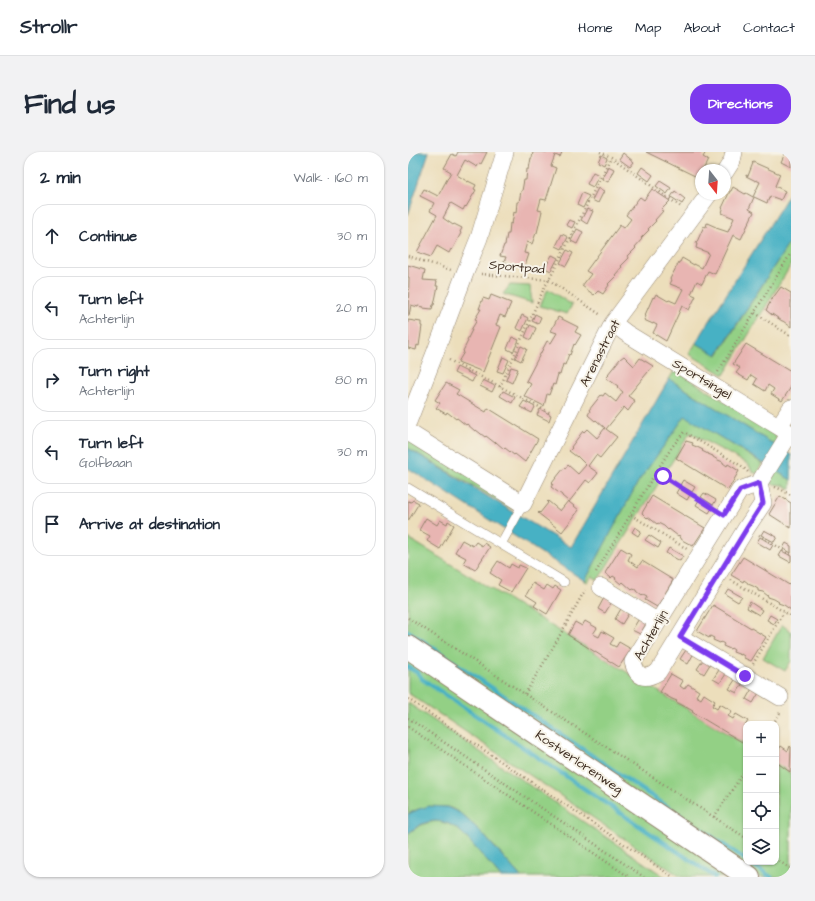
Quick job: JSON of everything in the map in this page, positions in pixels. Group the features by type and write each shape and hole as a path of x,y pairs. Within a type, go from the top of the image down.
{"street":[{"path":"408,422 479,238 505,152"},
{"path":"730,164 734,152"},
{"name":"Arenastraat","path":"524,504 613,323 704,200"},
{"name":"Sportsingel","path":"613,323 626,333 711,384 787,433"},
{"path":"760,480 787,433 791,408"},
{"path":"408,432 524,504"},
{"name":"Achterlijn","path":"760,480 763,503 658,672 650,677 642,676 635,670 633,662 740,490 760,480"},
{"path":"595,582 658,622"},
{"path":"680,637 780,697"},
{"name":"Kostverlorenweg","path":"408,647 749,877"}],"lane":[{"path":"408,488 564,582"},
{"name":"Arenastraat","path":"501,544 524,504"}],"path":[{"path":"600,152 611,157 693,215"},
{"path":"500,386 545,286 611,157"},
{"path":"711,384 791,253"},
{"name":"Sportpad","path":"408,256 459,272 549,280 613,323"},
{"path":"755,313 791,336"},
{"path":"435,353 566,420"},
{"path":"525,694 595,582 631,514 656,472 672,447 684,432 743,467 760,480"},
{"path":"656,472 724,515"},
{"path":"631,514 699,556"},
{"path":"747,528 791,555"},
{"path":"719,573 791,616"},
{"path":"745,676 784,612"},
{"path":"408,618 743,836"},
{"path":"408,699 673,877"},
{"path":"408,718 644,877"},
{"path":"408,727 629,877"},
{"path":"714,817 743,774"},
{"path":"779,860 791,869"}],"green space":[{"path":"791,240 791,265 724,375 689,354 696,343 718,355"},
{"path":"510,285 530,286 532,303 503,294"},
{"path":"548,289 572,305 567,314 540,306"},
{"path":"675,370 775,433 777,441 775,445 669,379"},
{"path":"685,415 763,464 757,474 753,472 748,464 690,433 598,580 592,576 588,582 585,581 638,482"},
{"path":"408,438 514,501 513,509 408,448"},
{"path":"776,471 791,480 791,489 783,485 772,484 769,482"},
{"path":"408,538 743,743 743,865 779,865 779,766 791,773 791,877 760,877 408,639"},
{"path":"782,625 791,631 791,661 785,671 763,658"},
{"path":"408,654 738,877 681,877 408,693"},
{"path":"408,703 665,877 521,877 475,826 455,810 447,807 433,807 419,809 408,814"},
{"path":"438,821 451,825 461,831 501,877 408,877 408,834 422,825"}],"water":[{"path":"408,152 429,152 408,215"},
{"path":"791,191 791,240 717,355 696,343"},
{"path":"669,379 791,455 791,480 685,416 638,482 585,581 408,468 408,448 571,547"},
{"path":"429,806 447,807 460,813 479,830 521,877 501,877 465,836 451,825 444,822 437,821 422,824 408,834 408,814"}],"building":[{"path":"458,152 487,152 481,164 479,163 477,167 465,160 457,175 476,185 474,189 476,190 463,210 451,203 443,218 453,225 454,224 462,228 452,250 451,249 449,253 437,246 431,257 417,252 437,215 430,211 434,203 420,196 424,189 438,196 451,172 444,168 452,154 456,156"},
{"path":"533,152 562,152 560,157 555,155 551,166 556,168 546,200 541,199 538,210 542,211 537,233 532,244 527,242 524,253 529,254 524,269 504,262 506,257 500,256 505,245 507,234 509,234 510,223 512,224 514,212 516,213 517,202 519,202"},
{"path":"646,152 706,152 703,157 708,160 706,164 695,164 695,176"},
{"path":"623,153 634,162 630,167 619,159"},
{"path":"785,153 791,155 791,167 781,162"},
{"path":"601,155 607,158 604,165 598,162"},
{"path":"753,162 780,174 775,186 785,191 781,200 770,196 767,203 754,197 749,209 754,212 741,239 733,235 715,274 708,271 702,284 697,281 691,294 696,296 689,310 682,306 666,341 653,333 657,325 644,320 653,297 654,298 656,294 668,301 669,300 676,303 683,289 670,284 672,280 670,279 682,258 702,268 709,253 696,248 696,244 704,226 706,227 707,223 728,232 734,218 722,213 722,208 726,200 731,200 731,191 733,187 753,197 760,182 746,176 748,176"},
{"path":"608,166 614,169 608,182 602,179"},
{"path":"642,167 653,175 649,181 638,173"},
{"path":"593,172 599,175 593,187 587,184"},
{"path":"660,181 671,188 667,194 656,186"},
{"path":"598,188 604,191 598,203 592,200"},
{"path":"652,189 670,201 661,210 663,211 641,238 642,239 635,247 636,248 628,256 629,258 608,284 609,285 603,294 598,291 594,295 582,286 591,274 586,271 620,225 624,228 631,219 626,215 639,198 640,197 644,200"},
{"path":"675,191 685,199 682,204 671,197"},
{"path":"582,193 589,196 583,208 577,205"},
{"path":"587,209 593,211 587,224 581,220"},
{"path":"569,220 575,222 572,228 566,225"},
{"path":"577,229 583,232 577,244 571,241"},
{"path":"562,234 568,237 562,249 556,246"},
{"path":"567,250 573,253 566,266 560,263"},
{"path":"552,255 558,258 551,271 545,268"},
{"path":"408,265 425,270 423,280 437,281 436,286 438,286 432,309 411,305 409,316 408,316"},
{"path":"781,287 791,293 791,327 766,310"},
{"path":"491,295 511,303 505,317 500,315 496,325 501,327 483,372 458,362 464,352 463,351 471,330 477,320 475,319 481,309 479,309 483,298 489,300"},
{"path":"535,314 541,317 538,324 532,321"},
{"path":"522,315 528,318 522,331 516,328"},
{"path":"558,317 578,327 575,332 581,335 575,345 574,344 565,365 563,364 555,385 553,384 549,395 547,394 544,406 524,396 531,384 526,381 547,341 551,343 557,333 551,331"},
{"path":"408,320 421,322 422,326 419,346 417,345 416,350 408,348"},
{"path":"530,325 536,328 531,340 525,337"},
{"path":"512,337 519,340 513,352 507,349"},
{"path":"746,344 791,371 791,387 782,401 771,394 774,389 768,385 765,391 754,384 757,379 751,375 748,380 736,373 740,368 733,364"},
{"path":"521,346 527,349 521,361 515,358"},
{"path":"624,356 634,366 640,358 653,366 628,396 635,401 628,411 624,407 606,429 617,437 600,458 596,455 588,466 598,473 590,483 586,480 569,502 579,510 562,532 538,513 540,513 548,501 560,511 568,501 551,487 553,484 552,483 568,465 578,474 586,465 577,456 569,451 583,431 584,432 587,429 597,438 605,428 588,415 589,410 601,395 603,396 605,393 616,402 623,392 617,387 618,386 606,378"},
{"path":"503,357 509,360 503,373 497,371"},
{"path":"457,367 475,376 472,382 454,373"},
{"path":"511,367 518,369 512,383 506,380"},
{"path":"483,380 495,386 492,392 480,386"},
{"path":"446,383 459,390 456,394 486,412 488,408 538,439 525,462 515,454 514,455 505,448 504,449 496,442 495,443 486,436 485,437 476,430 475,431 467,424 466,425 457,418 456,419 447,412 446,414 436,408 440,403 435,400"},
{"path":"503,391 515,397 512,403 500,396"},
{"path":"524,401 535,407 532,413 520,407"},
{"path":"540,409 551,415 549,421 537,415"},
{"path":"686,441 693,443 692,445 723,462 727,466 728,464 739,471 728,490 676,458"},
{"path":"683,480 695,487 692,492 680,485"},
{"path":"679,488 690,495 687,500 676,493"},
{"path":"704,493 716,500 713,505 701,497"},
{"path":"652,496 705,528 693,546 682,540 679,535 678,536 658,523 657,524 642,513"},
{"path":"780,496 791,503 791,528 769,514"},
{"path":"413,500 419,503 408,521 408,501 411,502"},
{"path":"699,500 712,508 709,513 696,505"},
{"path":"426,518 437,525 440,520 447,524 448,521 454,525 440,549 427,541 430,536 419,530"},
{"path":"635,527 641,531 638,536 632,532"},
{"path":"764,530 777,537 774,542 761,535"},
{"path":"649,535 661,543 658,548 645,540"},
{"path":"760,537 773,545 770,550 757,542"},
{"path":"462,540 473,546 476,542 482,546 484,543 490,547 475,570 463,563 466,558 455,552"},
{"path":"786,543 791,546 791,553 783,548"},
{"path":"621,548 631,554 628,560 638,567 642,561 673,580 657,607 645,600 647,597 642,596 636,590 632,590 623,582 621,584 615,579 616,578 613,576 611,578 605,573"},
{"path":"669,548 683,556 680,561 666,553"},
{"path":"782,551 791,556 790,562 779,556"},
{"path":"743,557 791,586 791,610 774,599 768,597 763,592 758,591 758,589 748,584 744,580 743,582 731,575"},
{"path":"498,561 509,568 511,564 518,568 519,565 526,568 511,592 498,585 501,580 490,573"},
{"path":"533,583 544,590 547,585 553,589 555,586 561,590 547,614 534,606 537,602 526,595"},
{"path":"728,589 742,597 738,602 725,594"},
{"path":"605,596 613,600 605,613 598,609"},
{"path":"750,602 762,610 759,615 747,608"},
{"path":"713,605 766,637 751,661 744,658 741,654 733,652 734,650 731,648 730,649 723,646 724,644 721,642 720,643 713,640 714,638 710,636 709,638 697,631"},
{"path":"622,607 630,611 622,624 615,619"},
{"path":"770,615 777,619 774,624 767,620"},
{"path":"640,617 647,622 640,634 632,630"},
{"path":"585,621 597,628 593,634 599,637 602,631 614,638 610,644 616,647 619,642 631,649 619,667 568,635 575,622 582,626"},
{"path":"688,647 695,651 688,664 680,659"},
{"path":"705,657 712,661 704,674 697,669"},
{"path":"721,667 728,671 720,683 713,679"},
{"path":"671,674 683,681 680,686 684,689 688,684 699,691 696,696 701,699 704,694 715,701 712,706 717,709 720,704 732,711 728,716 733,719 736,714 748,721 743,721 743,740 742,742 660,692"},
{"path":"737,677 744,681 737,693 729,689"},
{"path":"753,687 760,691 753,703 746,699"},
{"path":"781,746 788,751 790,746 791,747 790,772 779,764 779,749"}],"waterway":[{"path":"408,631 743,858"},
{"path":"408,667 418,673 422,679 715,877"},
{"path":"753,865 771,877"}],"route":[{"path":"663,476 724,515 740,490 759,483 763,503 680,637 745,676"}]}
